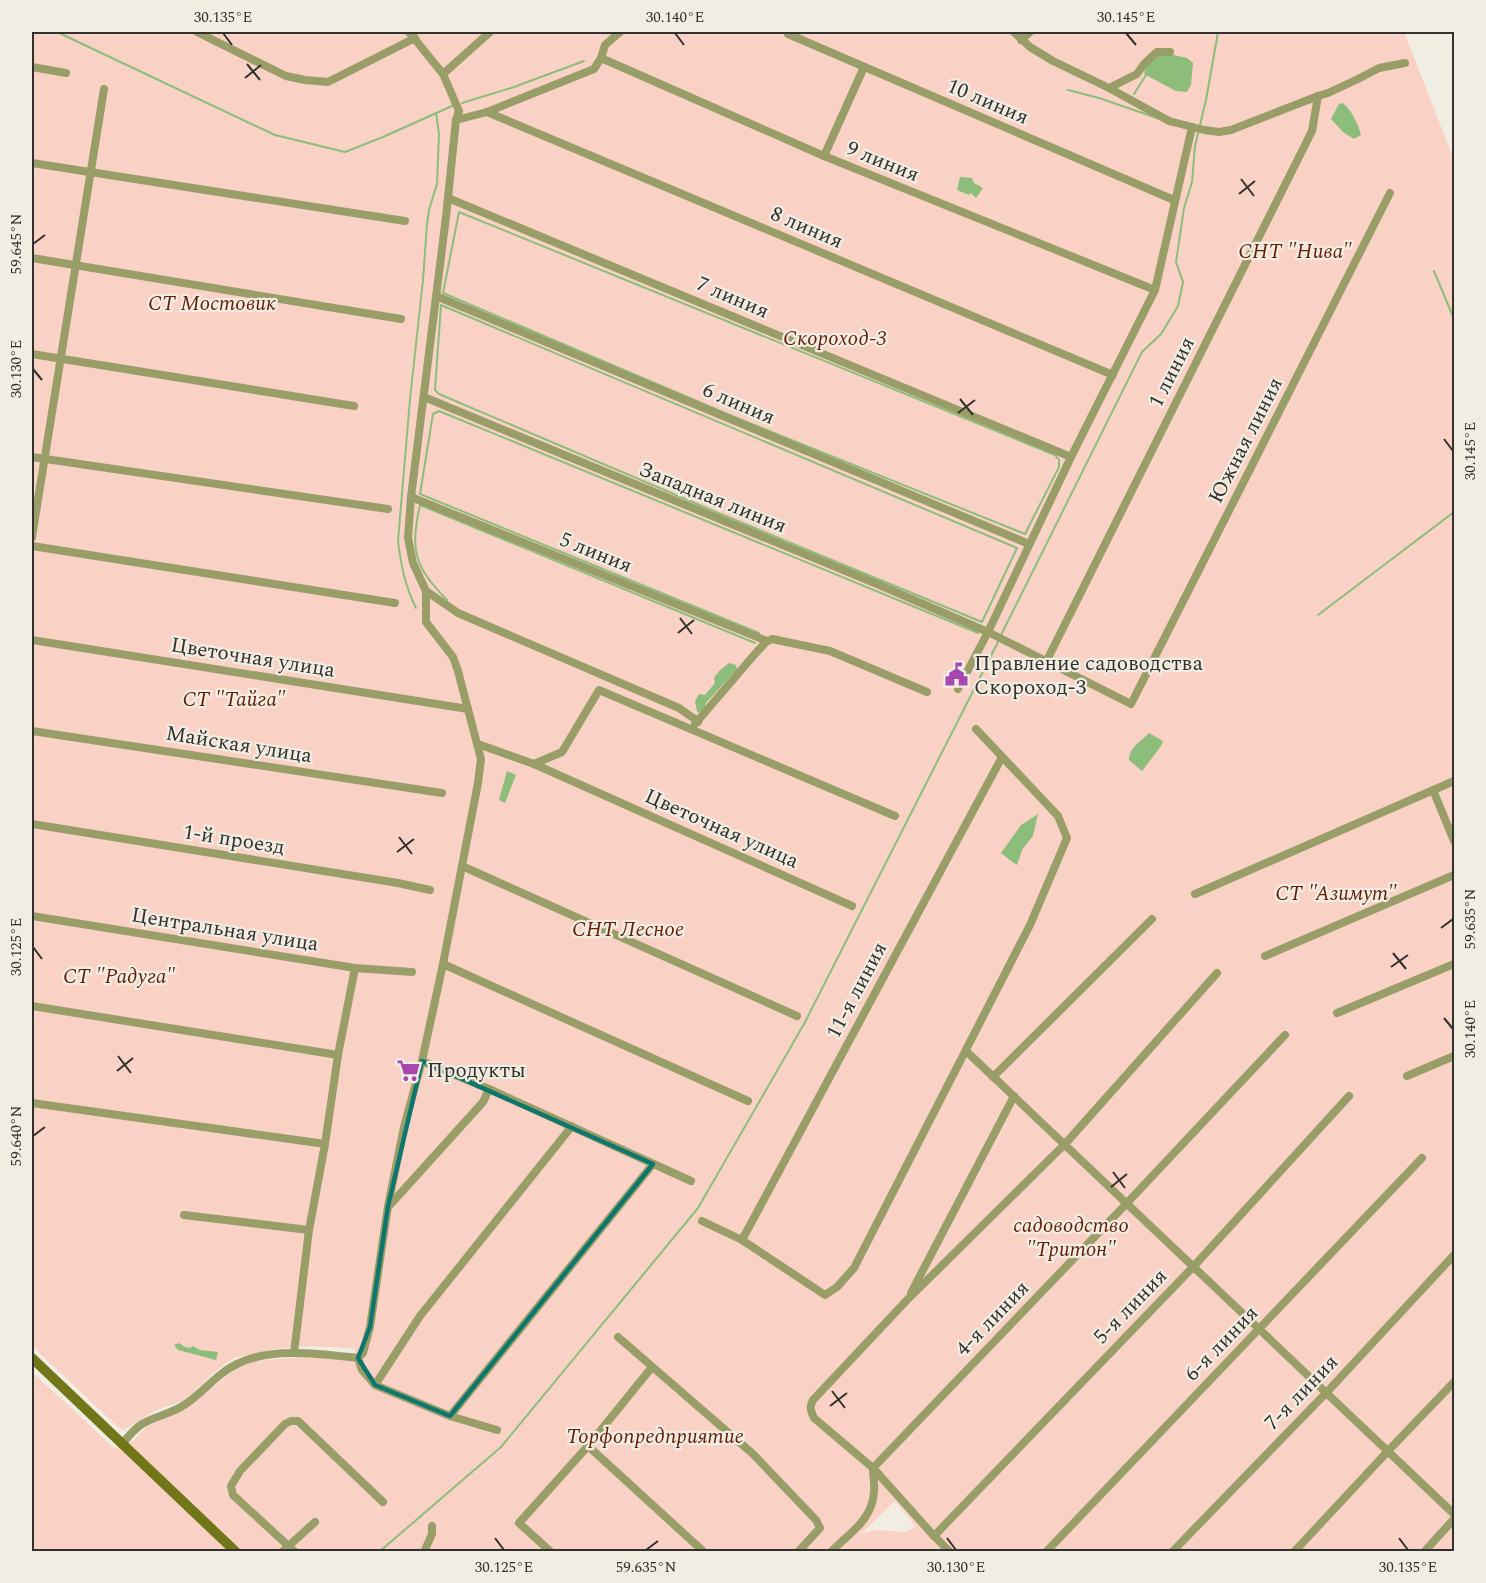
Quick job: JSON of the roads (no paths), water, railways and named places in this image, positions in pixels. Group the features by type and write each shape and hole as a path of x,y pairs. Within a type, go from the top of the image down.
{"main road":[{"path":"32,1358 236,1551"}],"street":[{"path":"196,32 286,76 328,82 415,38"},
{"path":"122,1444 140,1425 184,1405 239,1362 268,1354 294,1353 358,1358 363,1353 370,1327 388,1206 404,1127 422,1061 462,866 481,759 453,657 426,622 426,591 413,563 408,538 456,120 459,111 443,74 409,32"},
{"path":"443,74 490,32"},
{"path":"456,120 487,112 594,69 602,58 605,45 620,32"},
{"path":"1014,32 1030,47 1053,61 1169,121 1195,130 1219,132 1231,130 1328,93 1379,68 1405,63"},
{"path":"1021,40 1030,32"},
{"name":"10 линия","path":"788,34 1174,200"},
{"path":"1109,88 1137,74 1143,64 1158,52 1170,52"},
{"name":"9 линия","path":"602,58 824,156 1155,290"},
{"path":"32,67 66,73"},
{"path":"824,156 864,67"},
{"path":"32,537 104,88"},
{"name":"1 линия","path":"1046,662 1312,131 1318,96"},
{"name":"8 линия","path":"487,112 1113,375"},
{"path":"958,689 1155,290 1174,200 1195,130"},
{"path":"32,163 405,221"},
{"name":"Южная линия","path":"1131,704 1390,193"},
{"name":"7 линия","path":"448,198 1071,457"},
{"path":"32,258 401,319"},
{"name":"6 линия","path":"436,296 1029,544"},
{"path":"32,354 354,406"},
{"name":"Западная линия","path":"424,397 866,579 988,632 1131,704"},
{"path":"32,457 388,509"},
{"name":"5 линия","path":"411,497 767,641 772,639 830,651 927,692"},
{"path":"32,546 394,603"},
{"path":"426,591 458,614 679,708 698,722"},
{"name":"Цветочная улица","path":"32,640 468,709"},
{"path":"689,728 698,722 767,641"},
{"path":"534,764 562,752 599,690 895,816"},
{"path":"702,1221 742,1240 825,1296 837,1287 854,1268 1030,925 1067,838 1058,816 976,729"},
{"name":"Майская улица","path":"32,731 442,793"},
{"name":"Цветочная улица","path":"478,744 534,764 852,906"},
{"name":"11-я линия","path":"742,1240 1002,757"},
{"path":"1195,894 1455,781"},
{"path":"1433,790 1455,841"},
{"name":"1-й проезд","path":"32,824 430,890"},
{"path":"462,866 796,1016"},
{"path":"1265,956 1455,875"},
{"name":"Центральная улица","path":"32,916 355,968 412,972"},
{"path":"993,1077 1152,919"},
{"path":"442,964 748,1101"},
{"path":"1337,1013 1455,964"},
{"path":"294,1353 309,1230 355,968"},
{"path":"950,1551 873,1468 814,1418 810,1409 811,1404 907,1300 1065,1144 1217,973"},
{"path":"32,1006 338,1055"},
{"name":"4-я линия","path":"873,1468 1285,1035"},
{"path":"966,1051 1455,1514"},
{"path":"1407,1076 1455,1056"},
{"path":"422,1061 691,1181"},
{"path":"388,1206 483,1102 489,1089"},
{"path":"907,1300 1014,1096"},
{"name":"5-я линия","path":"934,1536 1194,1266 1349,1096"},
{"path":"32,1103 325,1144"},
{"path":"375,1385 420,1316 572,1126"},
{"name":"6-я линия","path":"1046,1551 1422,1158"},
{"path":"450,1416 653,1164"},
{"path":"184,1215 309,1230"},
{"name":"7-я линия","path":"1172,1551 1327,1392 1455,1255"},
{"path":"618,1336 753,1454 816,1520 820,1528 798,1551"},
{"path":"358,1358 362,1370 375,1385 450,1416 497,1430"},
{"path":"551,1551 519,1523 588,1446 652,1367"},
{"path":"1294,1551 1455,1382"},
{"path":"315,1522 289,1550 232,1495 231,1486 240,1471 285,1424 291,1421 298,1421 383,1502"},
{"path":"588,1446 704,1551"},
{"path":"831,1551 860,1526 869,1511 874,1492 873,1468"},
{"path":"1424,1551 1455,1519"},
{"path":"424,1551 432,1534 432,1526"}],"waterway":[{"path":"57,32 275,135 345,152 452,106"},
{"path":"1001,635 1142,352 1161,334 1178,306 1183,282 1176,262 1184,208 1192,182 1195,146 1218,32"},
{"path":"462,103 584,61"},
{"path":"1134,94 1146,75"},
{"path":"1068,90 1157,118"},
{"path":"416,608 404,575 398,541 427,224 437,184 439,134 436,113"},
{"path":"459,212 1055,455 1059,460 1059,467 1025,534 732,416 443,293 459,212"},
{"path":"1434,271 1454,319"},
{"path":"441,305 1017,548 982,622 439,394 435,390 441,305"},
{"path":"758,634 420,494 433,414 439,411 978,633"},
{"path":"447,600 427,577 417,557 415,534 420,505 755,643"},
{"path":"1318,615 1454,512"},
{"path":"379,1552 501,1447 698,1208 804,1024 999,640"}],"place":[{"name":"Правление садоводства Скороход-3","path":"956,675"},
{"name":"Продукты","path":"409,1070"}],"park label":[{"name":"СНТ \"Нива\"","path":"1295,251"},
{"name":"СТ Мостовик","path":"212,303"},
{"name":"Скороход-3","path":"835,338"},
{"name":"СТ \"Тайга\"","path":"234,699"},
{"name":"СТ \"Азимут\"","path":"1336,893"},
{"name":"СНТ Лесное","path":"628,929"},
{"name":"СТ \"Радуга\"","path":"119,976"},
{"name":"садоводство \"Тритон\"","path":"1071,1237"},
{"name":"Торфопредприятие","path":"655,1436"}]}
